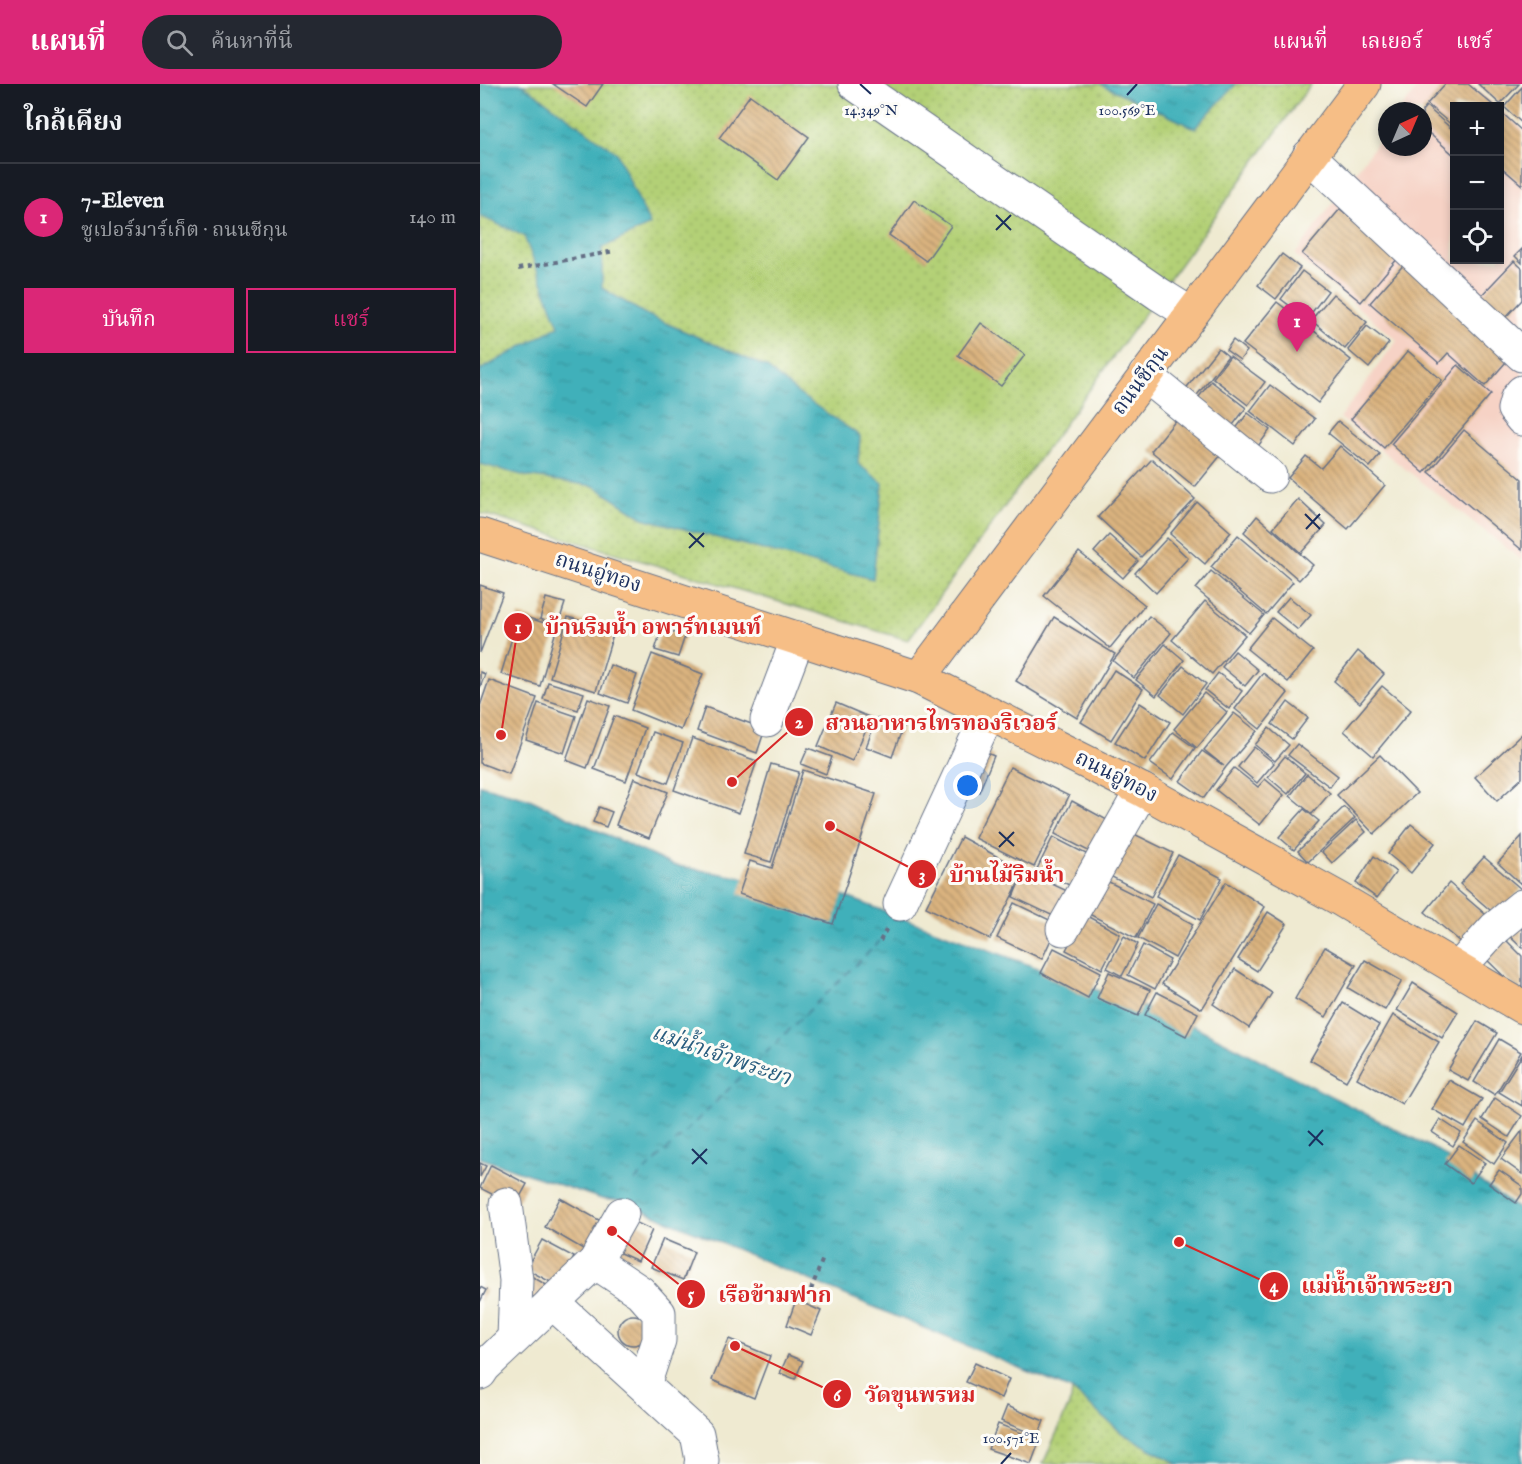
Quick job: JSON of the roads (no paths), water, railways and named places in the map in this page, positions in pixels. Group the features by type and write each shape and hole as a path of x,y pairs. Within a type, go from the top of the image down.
{"main road":[{"name":"ถนนชีกุน","path":"919,678 1364,84"},
{"name":"ถนนอู่ทอง","path":"480,535 919,678 1142,790 1338,897 1522,1007"}],"street":[{"path":"855,84 1191,314"},
{"path":"1309,156 1522,355"},
{"path":"1145,375 1270,476"},
{"path":"1522,392 1517,398 1514,409 1522,419"},
{"path":"767,720 798,638"},
{"path":"900,904 988,714"},
{"path":"1063,929 1142,790"},
{"path":"1458,969 1495,928 1522,906"},
{"path":"506,1204 516,1280 514,1338"},
{"path":"481,1368 595,1262 622,1214"},
{"path":"595,1262 640,1292 659,1313 659,1340 644,1385"},
{"path":"552,1302 697,1434 701,1464"}],"water":[{"path":"480,84 522,84 617,153 650,225 602,248 602,288 645,314 766,367 800,395 860,436 858,464 883,483 873,579 643,518 594,486 526,476 480,464 480,370 559,326 524,236 480,216"},
{"path":"1100,84 1236,84 1195,128"},
{"path":"480,785 527,798 672,865 844,896 1194,1026 1438,1151 1522,1212 1522,1464 1178,1464 1122,1433 1072,1390 621,1201 602,1199 480,1158"}],"place":[{"name":"7-Eleven","path":"1297,352"},
{"name":"บ้านริมน้ำ อพาร์ทเมนท์","path":"501,735"},
{"name":"สวนอาหารไทรทองริเวอร์","path":"732,782"},
{"name":"บ้านไม้ริมน้ำ","path":"830,826"},
{"name":"เรือข้ามฟาก","path":"612,1231"},
{"name":"แม่น้ำเจ้าพระยา","path":"1179,1242"},
{"name":"วัดขุนพรหม","path":"735,1346"}]}
